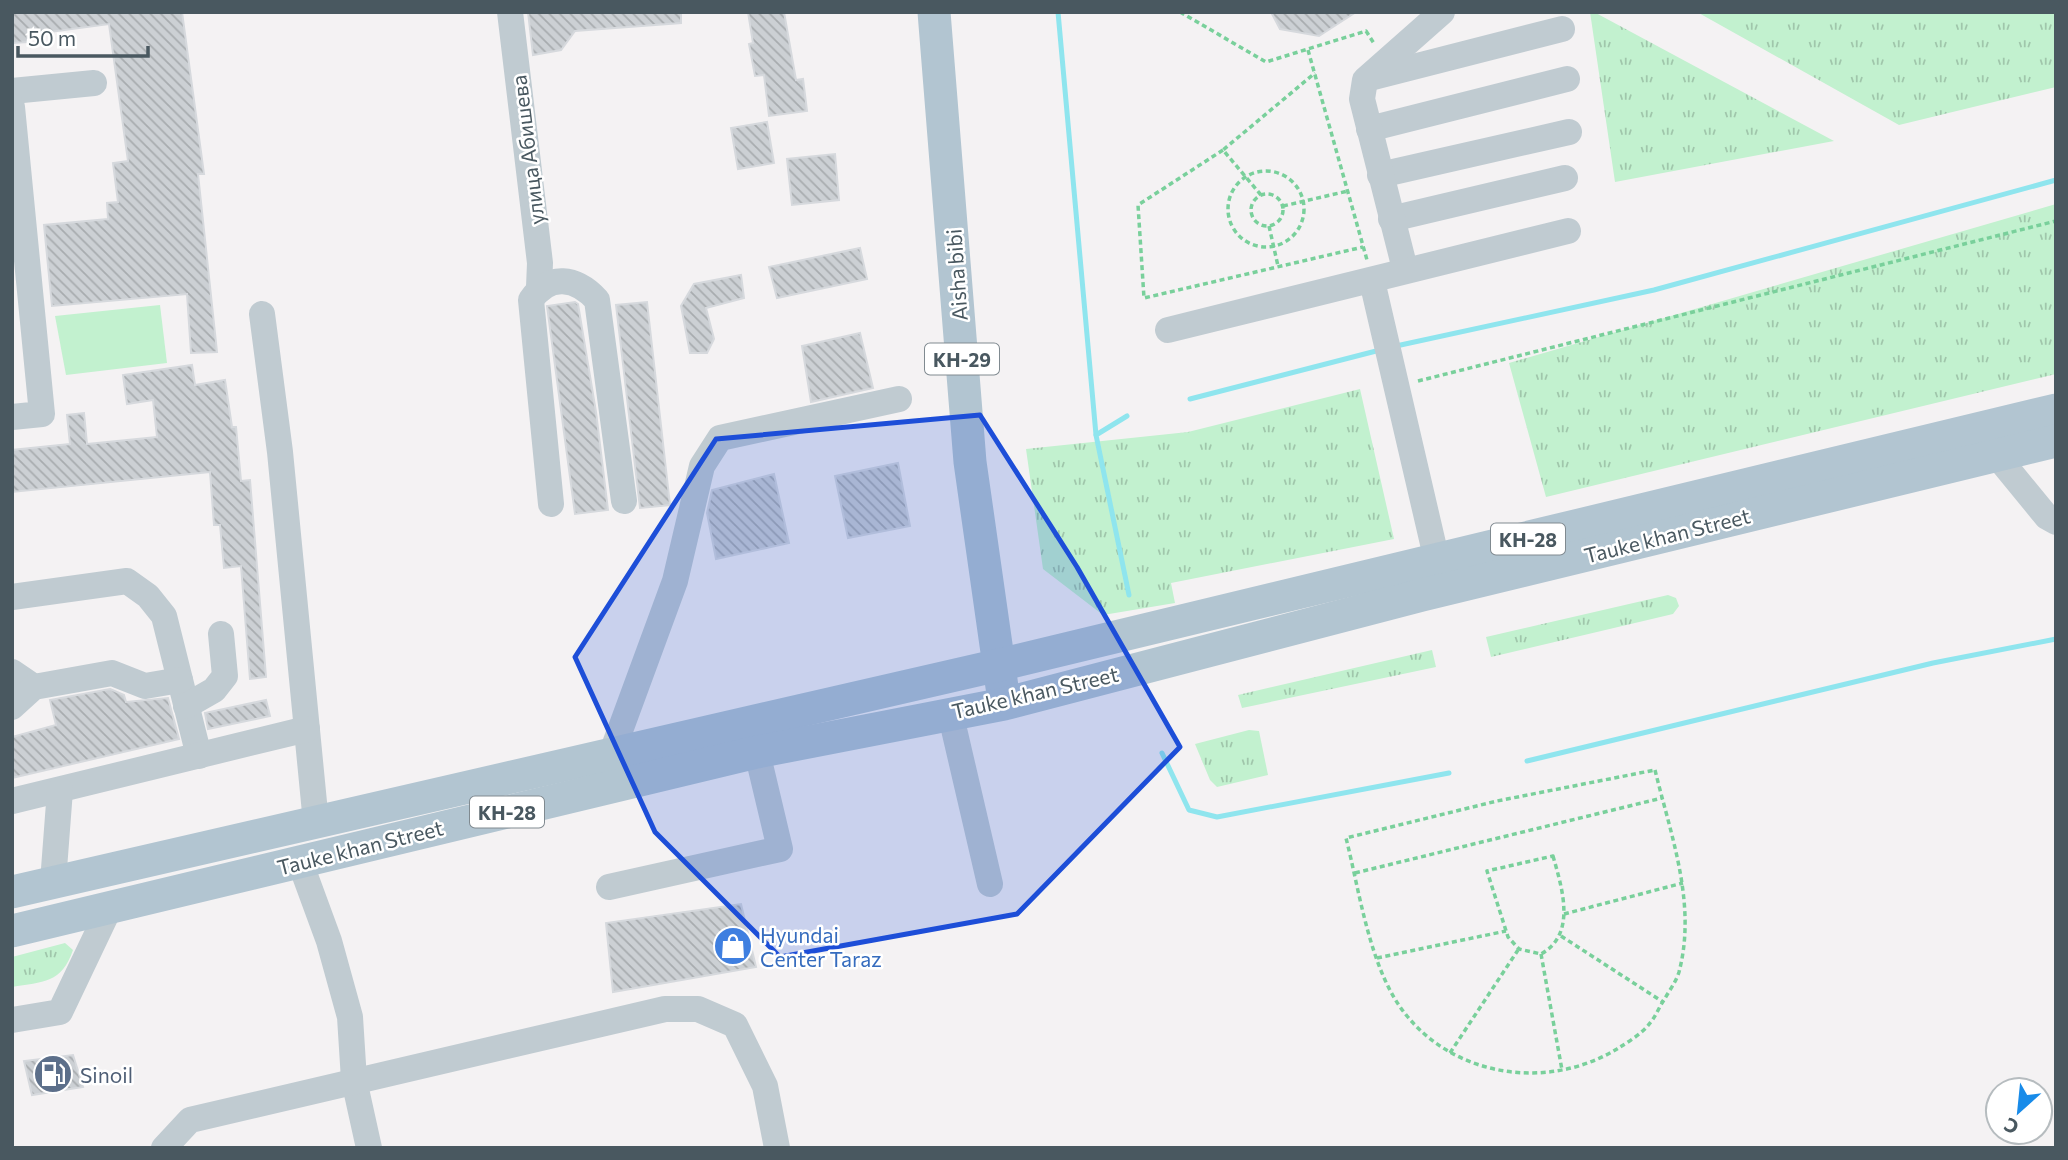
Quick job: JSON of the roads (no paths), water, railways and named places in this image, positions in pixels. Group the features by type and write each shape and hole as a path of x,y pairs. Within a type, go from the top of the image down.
{"main road":[{"name":"Aisha bibi","path":"934,12 970,462 1003,704"},
{"name":"Tauke khan Street","path":"12,931 757,752 950,712 1097,691 1441,576 2056,410"},
{"name":"Tauke khan Street","path":"12,892 999,665 1441,576 2056,441"}],"lane":[{"name":"улица Абишева","path":"510,12 540,263 539,287 531,300 551,504"},
{"path":"1405,269 1362,99 1365,80 1442,12"},
{"path":"1365,80 1563,29"},
{"path":"1369,129 1567,79"},
{"path":"12,91 94,83"},
{"path":"12,107 19,251 42,414 12,416"},
{"path":"1380,175 1569,132"},
{"path":"1391,219 1565,178"},
{"path":"1168,330 1373,281 1405,269 1567,231"},
{"path":"539,287 555,279 574,283 597,300 625,501"},
{"path":"1373,281 1441,576"},
{"path":"262,314 279,452 316,823"},
{"path":"611,755 675,581 702,466 720,438 899,399"},
{"path":"1997,456 2047,517 2056,522"},
{"path":"12,597 127,581 148,596 164,616 199,756"},
{"path":"186,706 214,690 225,676 221,634"},
{"path":"12,671 34,687"},
{"path":"12,707 34,687 112,673 145,686 180,680"},
{"path":"950,712 990,884"},
{"path":"12,801 307,729"},
{"path":"609,887 780,849 757,752"},
{"path":"53,881 60,790"},
{"path":"300,862 329,942 351,1017 354,1080 369,1148"},
{"path":"12,1020 60,1012 110,908"},
{"path":"164,1148 190,1120 665,1009 698,1009 736,1025 765,1086 777,1148"}],"waterway":[{"path":"1058,12 1096,435"},
{"path":"1396,346 1654,290 2056,180"},
{"path":"1190,399 1380,350"},
{"path":"1127,416 1096,435 1129,595"},
{"path":"1527,761 1933,663 2056,639"},
{"path":"1162,753 1189,810 1217,817 1449,773"}],"place":[{"name":"Hyundai Center Taraz","path":"733,946"},
{"name":"Sinoil","path":"53,1074"}]}
